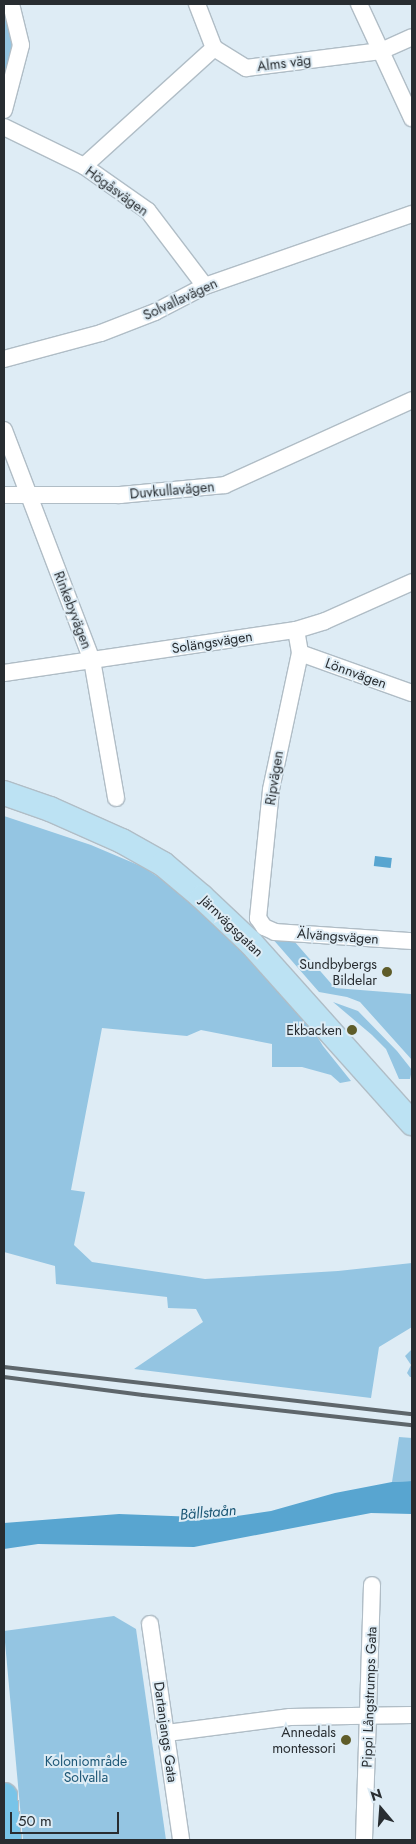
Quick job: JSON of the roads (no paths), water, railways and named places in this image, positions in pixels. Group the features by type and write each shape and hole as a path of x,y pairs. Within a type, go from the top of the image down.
{"main road":[{"path":"4,1796 8,1840"}],"street":[{"path":"4,110 21,45 11,4"},
{"path":"84,166 214,48 196,4"},
{"path":"359,4 412,118"},
{"name":"Alms väg","path":"214,48 246,68 381,51 412,37"},
{"name":"Högåsvägen","path":"4,127 84,166 148,210 205,286"},
{"name":"Solvallavägen","path":"4,359 101,333 155,312 205,286 412,214"},
{"name":"Duvkullavägen","path":"4,495 120,495 225,486 412,400"},
{"name":"Rinkebyvägen","path":"4,430 92,660 116,798"},
{"name":"Solängsvägen","path":"4,673 296,630 325,621 412,582"},
{"name":"Ripvägen","path":"264,927 258,918 270,790 300,653 296,630"},
{"name":"Lönnvägen","path":"300,653 412,693"},
{"name":"Järnvägsgatan","path":"4,793 50,809 122,841 169,870 202,897 250,942 410,1115"},
{"name":"Älvängsvägen","path":"264,927 276,932 412,941"},
{"name":"Pippi Långstrumps Gata","path":"364,1840 372,1585"},
{"name":"Dartanjangs Gata","path":"150,1624 181,1840"},
{"path":"167,1734 290,1717 412,1715"}],"railway":[{"path":"4,1367 412,1414"},
{"path":"4,1377 143,1395 412,1425"}],"place":[{"name":"Sundbybergs Bildelar","path":"387,972"},
{"name":"Ekbacken","path":"352,1030"},
{"name":"Annedals montessori","path":"346,1740"}],"water label":[{"name":"Bällstaån","path":"208,1513"}],"park label":[{"name":"Koloniområde Solvalla","path":"86,1769"}]}
